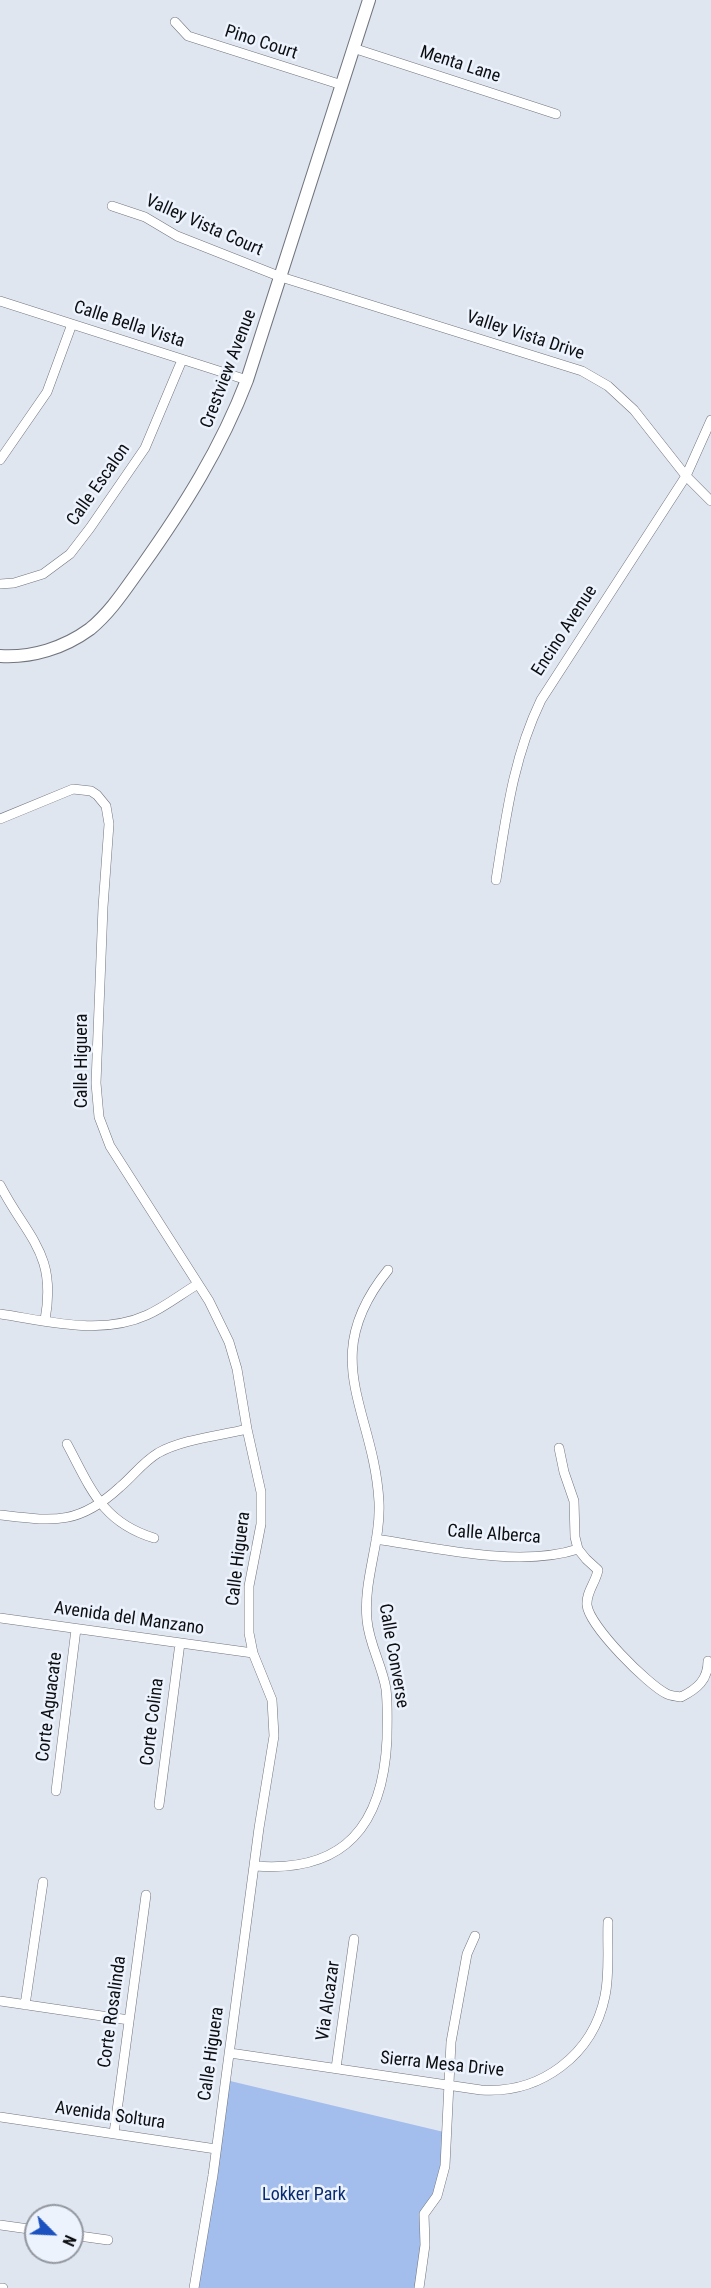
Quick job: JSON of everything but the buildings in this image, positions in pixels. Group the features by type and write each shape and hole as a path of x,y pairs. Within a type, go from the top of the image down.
{"street":[{"name":"Crestview Avenue","path":"0,656 34,654 60,646 84,633 105,615 166,532 197,485 223,437 247,380 282,277 369,0"},
{"name":"Pino Court","path":"175,22 188,36 342,85"},
{"name":"Menta Lane","path":"353,48 556,114"},
{"name":"Valley Vista Court","path":"112,206 145,217 177,236 282,277"},
{"name":"Valley Vista Drive","path":"282,277 582,371 608,386 633,410 686,476 711,501"},
{"name":"Calle Bella Vista","path":"0,301 247,380"},
{"path":"0,460 47,392 72,324"},
{"name":"Calle Escalon","path":"0,584 14,583 43,574 70,554 145,448 182,360"},
{"name":"Encino Avenue","path":"496,879 514,774 526,730 541,700 686,476 711,420"},
{"name":"Calle Higuera","path":"0,819 73,789 84,789 97,795 106,806 109,824 103,907 96,1083 99,1117 110,1146 217,1316 234,1357 247,1430 258,1474 262,1508 259,1539 249,1586 249,1633 253,1653 268,1688 274,1724 209,2203 194,2288"},
{"path":"0,1185 11,1206 35,1240 44,1261 48,1282 45,1320"},
{"name":"Calle Converse","path":"255,1866 278,1868 300,1866 332,1854 365,1824 380,1794 386,1758 387,1701 383,1675 369,1633 366,1610 379,1513 378,1492 354,1383 351,1358 354,1333 362,1309 388,1270"},
{"path":"0,1314 96,1326 122,1323 158,1310 198,1284"},
{"path":"0,1515 59,1520 83,1514 124,1484 141,1465 167,1448 247,1430"},
{"path":"67,1444 101,1503 117,1521 154,1538"},
{"path":"559,1448 564,1472 574,1500 575,1538 578,1549 598,1570 587,1599 588,1613 600,1633 656,1687 669,1695 681,1697 704,1680 707,1675 708,1661"},
{"name":"Calle Alberca","path":"376,1539 512,1556 545,1556 578,1549"},
{"name":"Avenida del Manzano","path":"0,1618 253,1653"},
{"name":"Corte Aguacate","path":"56,1791 76,1629"},
{"name":"Corte Colina","path":"159,1805 180,1643"},
{"path":"25,2004 43,1882"},
{"name":"Corte Rosalinda","path":"114,2133 146,1895"},
{"name":"Sierra Mesa Drive","path":"230,2052 449,2086 496,2091 517,2088 550,2074 575,2053 592,2030 605,1996 608,1922"},
{"path":"419,2288 424,2260 424,2214 437,2196 445,2166 451,2042 467,1954 476,1936"},
{"name":"Via Alcazar","path":"336,2068 354,1939"},
{"path":"0,2001 129,2020"},
{"name":"Avenida Soltura","path":"0,2117 216,2149"},
{"path":"0,2225 24,2228"},
{"path":"84,2237 108,2240"}],"green space":[{"name":"Lokker Park","path":"226,2080 448,2133 445,2166 424,2214 419,2288 194,2288"}]}
